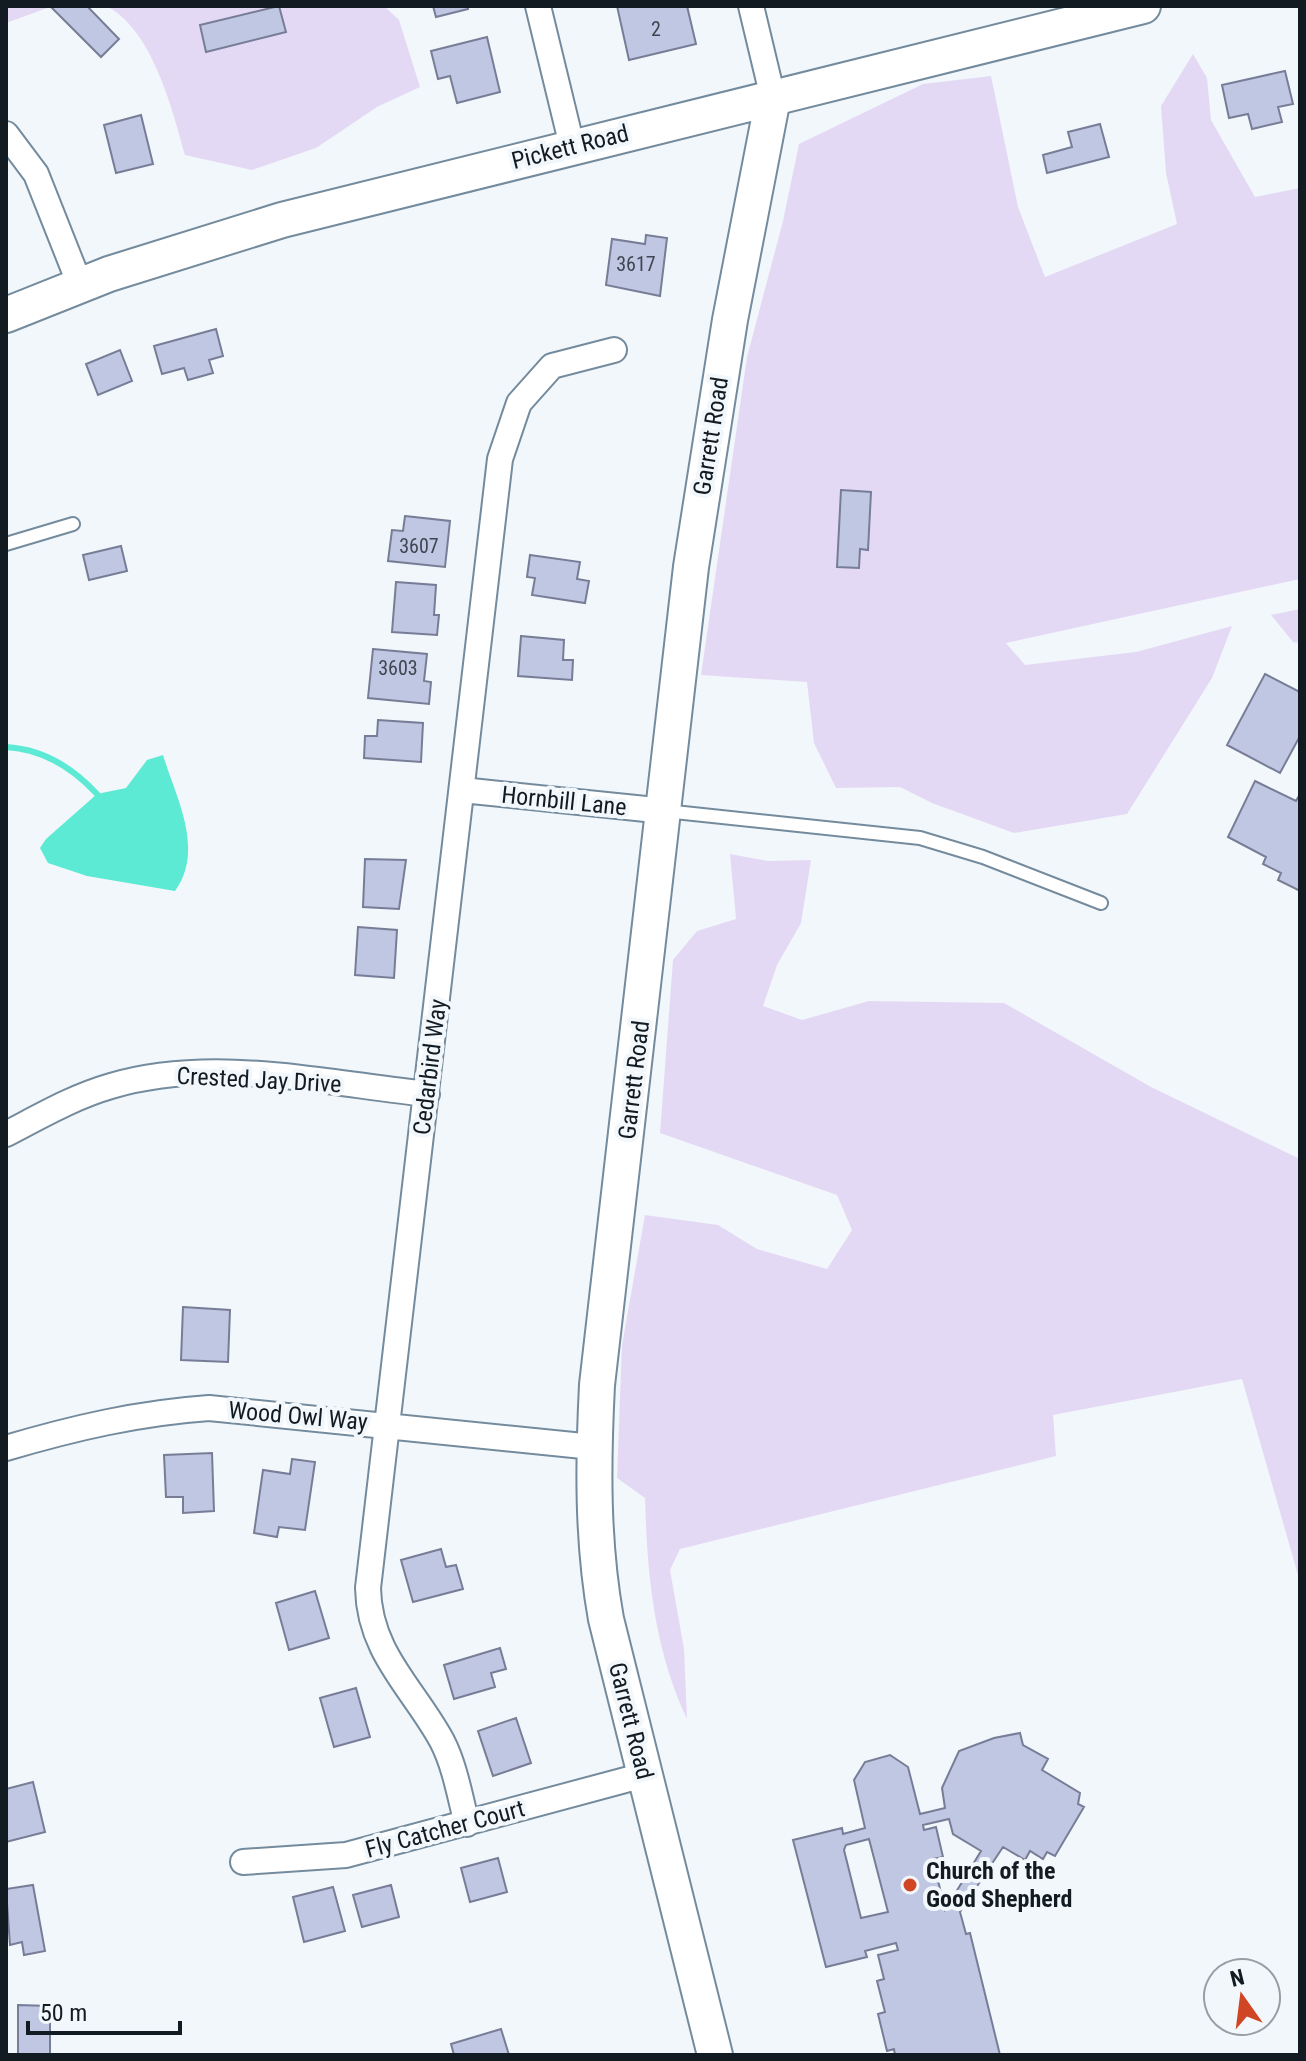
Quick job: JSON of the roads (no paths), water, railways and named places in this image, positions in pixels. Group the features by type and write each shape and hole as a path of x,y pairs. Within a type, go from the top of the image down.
{"street":[{"path":"538,6 572,146"},
{"path":"751,6 773,98"},
{"name":"Pickett Road","path":"6,315 80,285 268,224 1143,6"},
{"name":"Garrett Road","path":"709,2053 597,1571 593,1447 597,1385 691,567 730,320 773,98"},
{"path":"6,134 36,174 80,285"},
{"name":"Cedarbird Way","path":"467,1824 442,1741 398,1678 371,1618 368,1588 462,790 485,560 504,445 519,403 552,366 614,350"},
{"name":"Hornbill Lane","path":"462,790 665,811"},
{"name":"Crested Jay Drive","path":"6,1134 91,1092 175,1073 238,1074 427,1094"},
{"name":"Wood Owl Way","path":"6,1448 105,1420 182,1410 255,1410 593,1447"},
{"name":"Fly Catcher Court","path":"243,1862 346,1855 644,1775"}],"lane":[{"path":"6,544 73,524"},
{"path":"665,811 920,838 983,857 1101,903"}],"waterway":[{"path":"6,747 32,751 56,761 97,794"}],"place":[{"name":"Church of the Good Shepherd","path":"910,1885"}]}
